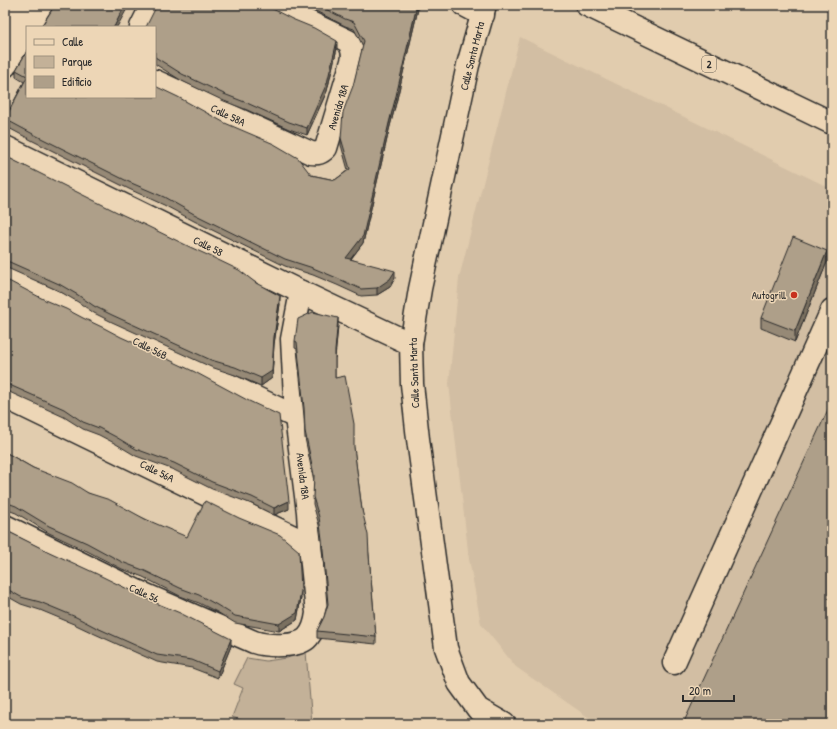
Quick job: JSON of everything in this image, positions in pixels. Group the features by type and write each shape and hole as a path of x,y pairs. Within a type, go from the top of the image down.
{"main road":[{"path":"5,34 22,5"},
{"path":"28,26 41,5"},
{"path":"142,26 152,5"},
{"name":"Avenida 18A","path":"273,5 348,41 352,46 353,58 326,148 319,154 311,153 302,149"},
{"name":"2","path":"587,5 832,123"},
{"name":"Calle Santa Marta","path":"477,8 465,81 422,282 411,344 412,384 446,648 459,683 478,709 504,724"},
{"path":"5,66 26,29"},
{"name":"Calle 58A","path":"156,81 302,149"},
{"name":"Calle 58","path":"5,147 301,292 411,344"},
{"name":"Calle 56B","path":"5,278 296,417"},
{"name":"Avenida 18A","path":"288,644 301,642 308,637 315,622 317,613 308,512 296,417 292,339 301,292"},
{"path":"674,663 832,310"},
{"name":"Calle 56A","path":"5,397 310,545"},
{"name":"Calle 56","path":"5,526 137,590 254,642 262,644 288,644"}],"shaded area":[{"path":"520,37 832,189 832,724 598,724 516,667 481,624 469,559 449,384 459,278"}],"green space":[{"path":"306,652 312,724 253,724 232,717 243,688 234,684 247,658 266,661 287,658"}],"building":[{"path":"55,5 125,5 114,26 42,26"},
{"path":"157,5 265,5 292,19 314,28 337,41 327,83 307,128 289,122 224,94 182,74 156,58 156,26 146,26"},
{"path":"318,5 417,5 363,236 346,258 395,271 390,279 377,288 361,289 313,268 285,259 194,214 164,197 129,182 5,119 26,79 26,98 156,98 156,86 225,123 274,144 298,158 311,175 335,180 350,169 341,138 343,112 353,86 364,41 354,22"},
{"path":"26,53 26,75 16,70"},
{"path":"5,156 123,215 239,270 256,283 280,296 274,337 272,371 261,378 235,367 211,360 112,315 94,306 59,284 5,260"},
{"name":"Autogrill","path":"793,237 827,251 795,331 761,318"},
{"path":"5,279 279,415 289,501 274,508 252,497 212,482 174,463 136,449 99,428 83,422 64,409 5,383"},
{"path":"313,312 338,318 335,351 335,378 345,376 354,424 354,447 362,510 368,535 376,637 317,631 324,617 328,604 319,517 313,497 314,475 305,431 297,342 295,341 298,319"},
{"path":"832,401 832,724 683,724"},
{"path":"5,452 33,468 72,483 88,493 110,500 145,519 187,537 205,501 239,518 280,535 299,551 301,591 297,613 279,624 235,616 199,595 122,562 87,543 49,526 16,506 5,502"},
{"path":"5,530 156,603 180,613 231,639 218,671 192,660 157,655 76,617 40,602 21,597 5,588"}],"place":[{"name":"Autogrill","path":"794,295"}]}
